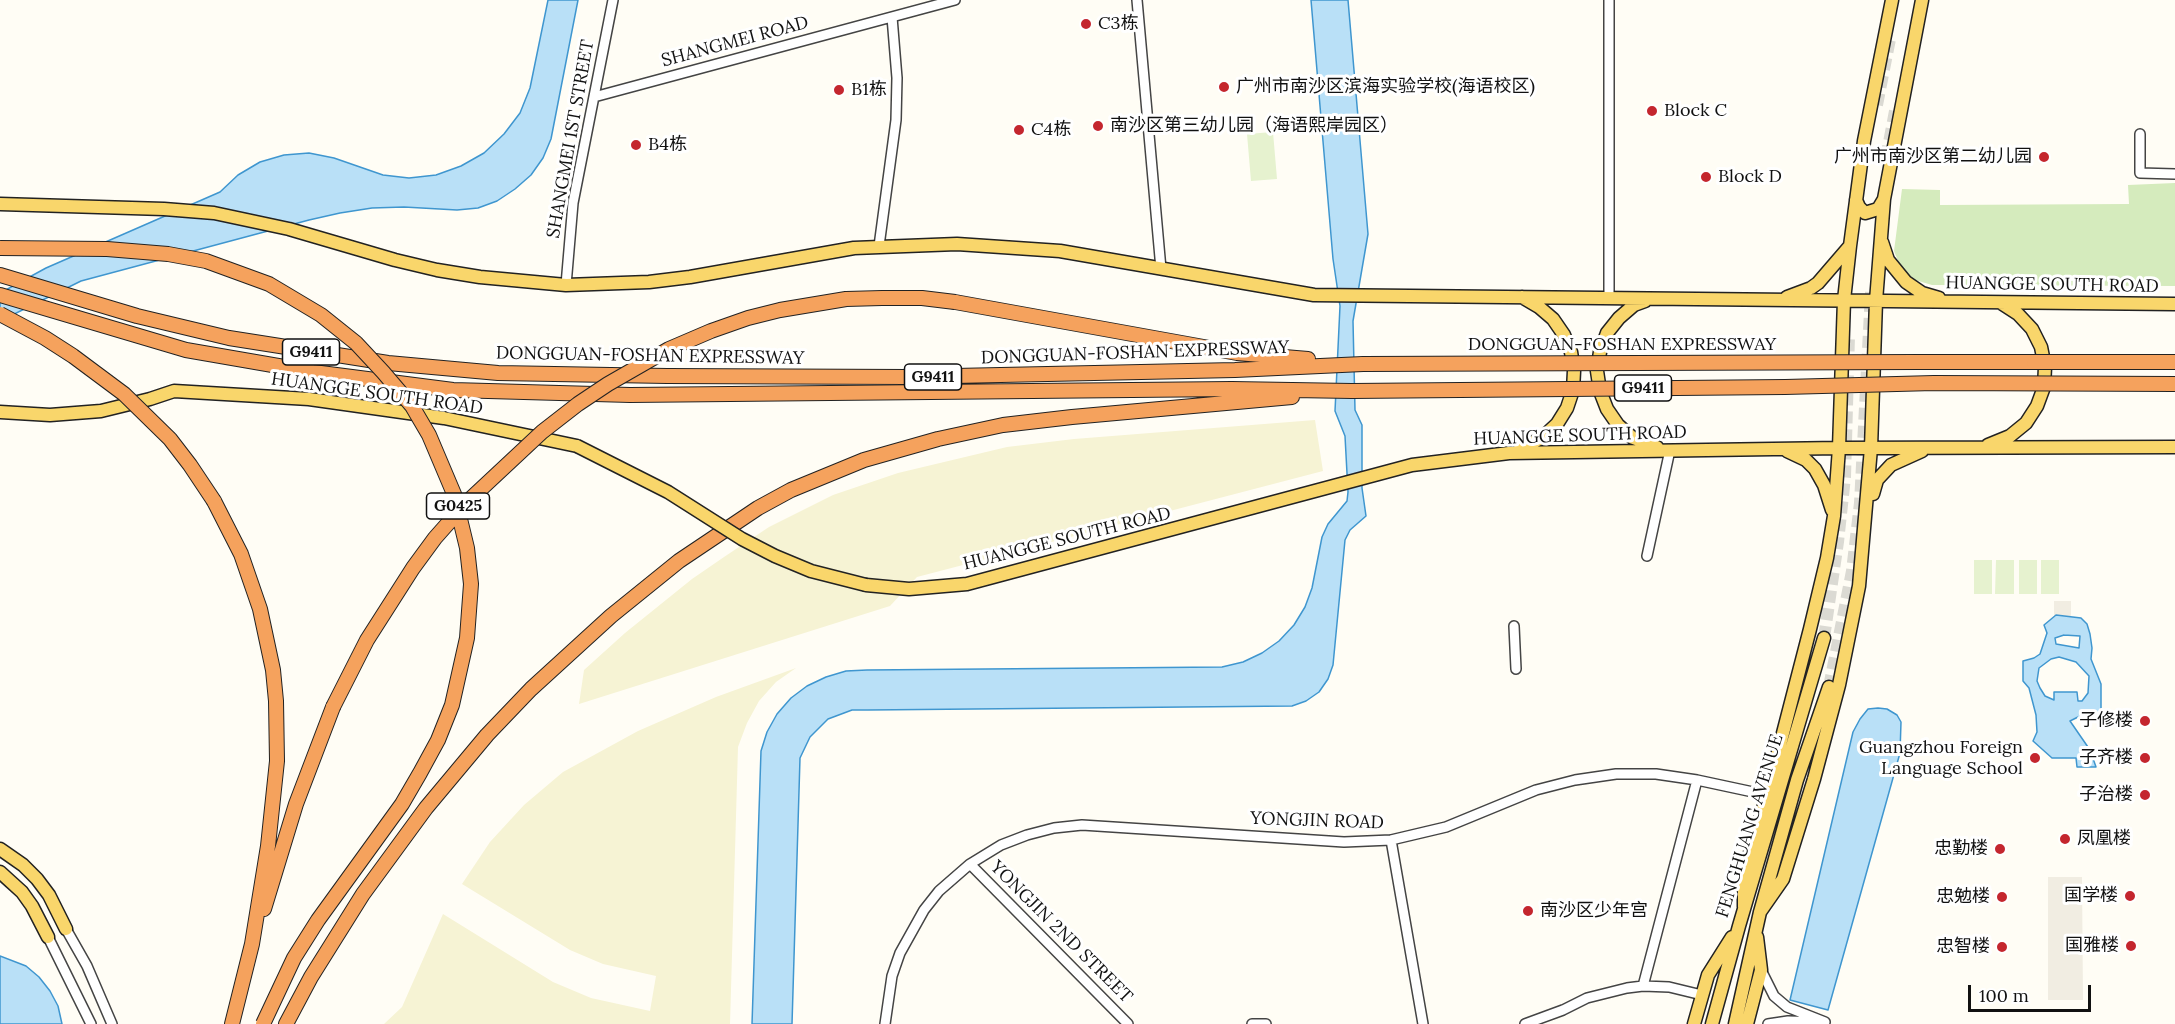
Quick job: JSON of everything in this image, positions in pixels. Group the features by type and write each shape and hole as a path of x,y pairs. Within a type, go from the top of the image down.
{"highway":[{"name":"G0425","path":"0,248 107,249 168,254 206,261 269,284 321,315 357,343 383,372 412,406 424,425 454,494 467,548 471,584 467,638 452,705 438,741 402,804 318,920 294,958 263,1024"},
{"name":"DONGGUAN-FOSHAN EXPRESSWAY","path":"0,275 74,299 179,327 276,346 388,363 498,373 907,377 1234,370 1363,364 2175,362"},
{"name":"DONGGUAN-FOSHAN EXPRESSWAY","path":"0,295 186,350 246,362 366,380 453,390 630,395 1232,389 1352,391 1785,387 1934,383 2175,384"},
{"path":"232,1024 252,944 296,804 333,707 367,640 407,576 435,538 466,503 542,432 608,384 669,349 747,318 846,299 882,298 922,298 955,302 1237,354 1363,364"},
{"path":"0,314 55,344 124,394 170,439 214,501 241,554 268,641 276,701 277,761 268,846 252,944"},
{"path":"286,1024 311,977 363,894 426,808 487,735 531,689 611,616 704,544 758,508 825,475 864,460 938,439 1003,425 1352,391"}],"main road":[{"path":"1744,907 1744,873 1767,795 1812,619 1827,558 1834,516 1839,448 1844,300 1850,246 1863,141 1892,0"},
{"path":"1761,912 1783,879 1814,779 1839,686 1859,586 1871,448 1880,234 1884,199 1922,0"},
{"path":"1856,199 1859,207 1865,213 1878,209 1884,199"},
{"name":"HUANGGE SOUTH ROAD","path":"0,204 138,208 214,213 264,222 437,270 490,278 566,285 639,283 690,277 854,248 957,244 1070,252 1314,295 2175,304"},
{"path":"1880,234 1888,260 1906,282 1922,292 1951,302"},
{"path":"1778,300 1818,283 1850,246"},
{"path":"1509,453 1527,447 1557,424 1567,408 1573,390 1574,371 1571,352 1564,335 1539,307 1522,297"},
{"path":"1652,298 1634,305 1607,333 1600,352 1597,371 1600,391 1607,409 1618,425 1651,446 1670,450"},
{"path":"1972,448 1992,445 2010,436 2026,423 2037,406 2044,387 2045,367 2041,347 2032,329 2018,314 2001,303"},
{"name":"HUANGGE SOUTH ROAD","path":"0,412 42,415 76,414 126,406 174,391 309,399 422,415 577,446 653,484 712,518 742,539 775,556 811,571 866,585 909,589 967,584 1412,465 1509,453 1839,448 2175,447"},
{"path":"1867,512 1877,480 1883,472 1903,459 1933,448"},
{"path":"1783,449 1806,460 1820,476 1834,516"},
{"name":"FENGHUANG AVENUE","path":"1712,1024 1744,907 1824,638"},
{"name":"FENGHUANG AVENUE","path":"1735,1024 1756,929 1797,780 1828,687"},
{"path":"0,849 23,865 37,879 54,903 66,929"},
{"path":"0,872 22,892 48,937"},
{"path":"1694,1024 1708,975 1739,926"},
{"path":"1747,1024 1761,970 1756,929"}],"street":[{"name":"SHANGMEI 1ST STREET","path":"566,285 573,202 613,0"},
{"name":"SHANGMEI ROAD","path":"594,97 955,0"},
{"path":"1137,0 1161,269"},
{"path":"1609,0 1609,298"},
{"path":"879,246 894,140 897,99 892,17"},
{"path":"2140,134 2140,173 2175,174"},
{"path":"1647,556 1670,450"},
{"path":"1514,626 1516,669"},
{"name":"YONGJIN ROAD","path":"885,1024 892,976 910,930 939,891 970,864 1001,845 1027,835 1054,828 1082,825 1344,842 1391,840 1446,827 1536,790 1575,780 1616,774 1656,774 1767,795"},
{"path":"1643,986 1697,780"},
{"path":"1391,840 1423,1024"},
{"name":"YONGJIN 2ND STREET","path":"970,864 1128,1024"},
{"path":"66,929 87,966 112,1024"},
{"path":"48,937 91,1024"},
{"path":"1761,970 1774,996 1787,1007 1829,1023"},
{"path":"1525,1024 1596,995 1643,986 1669,987 1702,995"},
{"path":"1768,1024 1788,1021 1829,1023"},
{"path":"1252,1024 1266,1024"}],"shaded area":[{"path":"1315,420 1323,471 917,577 890,606 579,704 584,670 625,633 692,579 769,527 833,495 898,473 1007,447 1074,439"},
{"path":"2054,601 2071,601 2071,616 2054,616"},
{"path":"796,668 776,682 759,701 738,747 730,1024 384,1024 402,1007 443,914 553,982 591,998 650,1011 656,976 603,964 570,950 462,884 490,842 524,805 563,772 638,731 716,697"},
{"path":"2048,877 2082,877 2083,1000 2048,1000"}],"green space":[{"path":"1273,132 1277,179 1251,181 1247,134"},
{"path":"2175,183 2175,286 1932,285 1915,280 1901,268 1894,251 1902,189 1940,190 1940,205 2129,204 2128,185"},
{"path":"1974,560 1992,560 1992,594 1974,594"},
{"path":"1996,560 2014,560 2014,594 1995,594"},
{"path":"2019,560 2037,560 2037,594 2019,594"},
{"path":"2041,560 2059,560 2059,594 2041,594"}],"water":[{"path":"548,0 578,0 551,139 543,158 531,175 497,201 478,208 457,210 372,208 309,220 81,281 0,321 0,293 46,268 220,192 238,175 260,162 284,155 309,153 334,158 383,175 409,178 436,175 461,166 484,153 504,134 520,113 530,88"},
{"path":"1311,0 1348,0 1368,234 1353,321 1355,410 1362,425 1362,488 1366,516 1350,530 1345,540 1333,665 1328,679 1319,692 1306,701 1292,706 852,710 828,719 810,737 800,758 792,1024 752,1024 761,751 767,732 777,714 791,698 807,686 846,671 1222,667 1243,662 1279,641 1294,625 1305,607 1312,588 1322,537 1328,524 1347,501 1348,492 1345,436 1335,411 1340,306 1333,259"},
{"path":"2056,615 2081,618 2087,624 2092,648 2091,659 2101,684 2101,712 2100,716 2092,719 2078,717 2070,721 2090,750 2096,767 2077,767 2076,758 2052,758 2033,741 2037,732 2036,715 2029,688 2023,681 2023,661 2040,654 2047,633 2044,625","holes":["2064,635 2080,636 2079,648 2056,644 2055,638","2059,657 2076,662 2089,676 2088,693 2082,701 2078,701 2077,692 2054,692 2054,700 2045,696 2040,688 2037,681 2039,668 2051,659"]},
{"path":"1868,709 1887,709 1897,715 1901,722 1900,753 1828,1010 1790,1000 1853,732"},
{"path":"0,956 26,966 39,977 58,1006 62,1024 0,1024"}],"tunnel":[{"path":"1877,105 1890,39"},
{"path":"1886,158 1895,111"},
{"path":"1829,687 1852,571 1860,503 1871,292"},
{"path":"1824,638 1845,477 1849,336"}],"place":[{"name":"C3栋","path":"1086,24"},
{"name":"广州市南沙区滨海实验学校(海语校区)","path":"1224,87"},
{"name":"B1栋","path":"839,90"},
{"name":"Block C","path":"1652,111"},
{"name":"南沙区第三幼儿园（海语熙岸园区）","path":"1098,126"},
{"name":"C4栋","path":"1019,130"},
{"name":"B4栋","path":"636,145"},
{"name":"广州市南沙区第二幼儿园","path":"2044,157"},
{"name":"Block D","path":"1706,177"},
{"name":"子修楼","path":"2145,721"},
{"name":"Guangzhou Foreign Language School","path":"2035,758"},
{"name":"子齐楼","path":"2145,758"},
{"name":"子治楼","path":"2145,795"},
{"name":"凤凰楼","path":"2065,839"},
{"name":"忠勤楼","path":"2000,849"},
{"name":"国学楼","path":"2130,896"},
{"name":"忠勉楼","path":"2002,897"},
{"name":"南沙区少年宫","path":"1528,911"},
{"name":"国雅楼","path":"2131,946"},
{"name":"忠智楼","path":"2002,947"}]}
